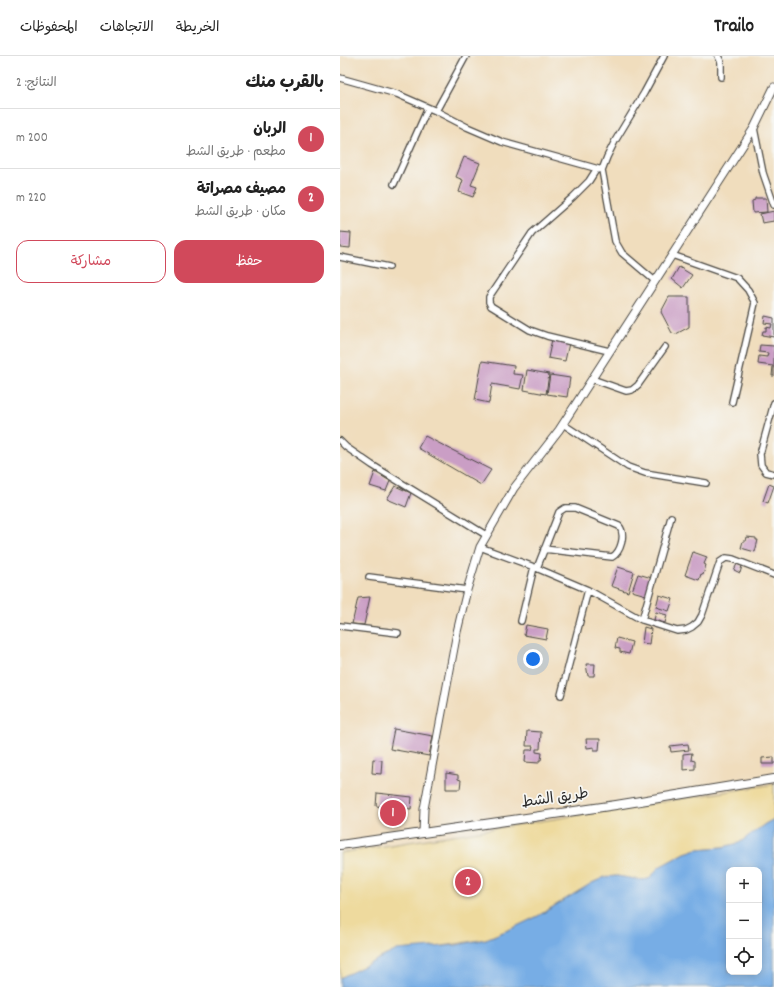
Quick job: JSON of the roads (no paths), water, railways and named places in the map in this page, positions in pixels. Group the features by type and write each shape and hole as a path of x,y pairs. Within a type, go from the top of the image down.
{"main road":[{"name":"طريق الشط","path":"340,845 616,805 774,779"}],"street":[{"path":"436,111 466,56"},
{"path":"610,351 547,336 530,330 492,306 489,302 489,297 532,233 573,197 599,170 664,56"},
{"path":"718,56 721,62 721,77"},
{"path":"340,78 397,94 502,142 599,170"},
{"path":"424,833 424,809 456,632 480,547 514,488 563,424 754,128 774,87"},
{"path":"394,184 428,108"},
{"path":"754,128 763,173 774,205"},
{"path":"599,170 615,242 622,253 655,281"},
{"path":"672,255 737,278 748,290 755,303 732,402"},
{"path":"340,257 389,267"},
{"path":"592,379 626,391 632,390 638,385 665,347"},
{"path":"774,403 760,454 761,465 766,472 774,474"},
{"path":"563,424 628,467 645,473 706,483"},
{"path":"340,441 346,448 372,465 486,535"},
{"path":"521,622 535,567 559,512 565,508 575,508 619,526 622,530 623,536 618,552 612,558 544,549"},
{"path":"642,620 671,517"},
{"path":"480,547 535,567 588,590 642,620 677,631 686,630 698,622 702,615 720,562 726,558 733,559 774,576"},
{"path":"369,577 467,590"},
{"path":"562,695 588,590"},
{"path":"340,626 398,633"}],"water":[{"path":"774,819 774,987 340,987 340,978 397,950 457,945 486,939 538,916 592,883 605,877 617,876 642,880 649,879 659,867 685,853 697,849 723,847 739,843"}],"place":[{"name":"الربان","path":"393,813"},
{"name":"مصيف مصراتة","path":"468,882"}]}
